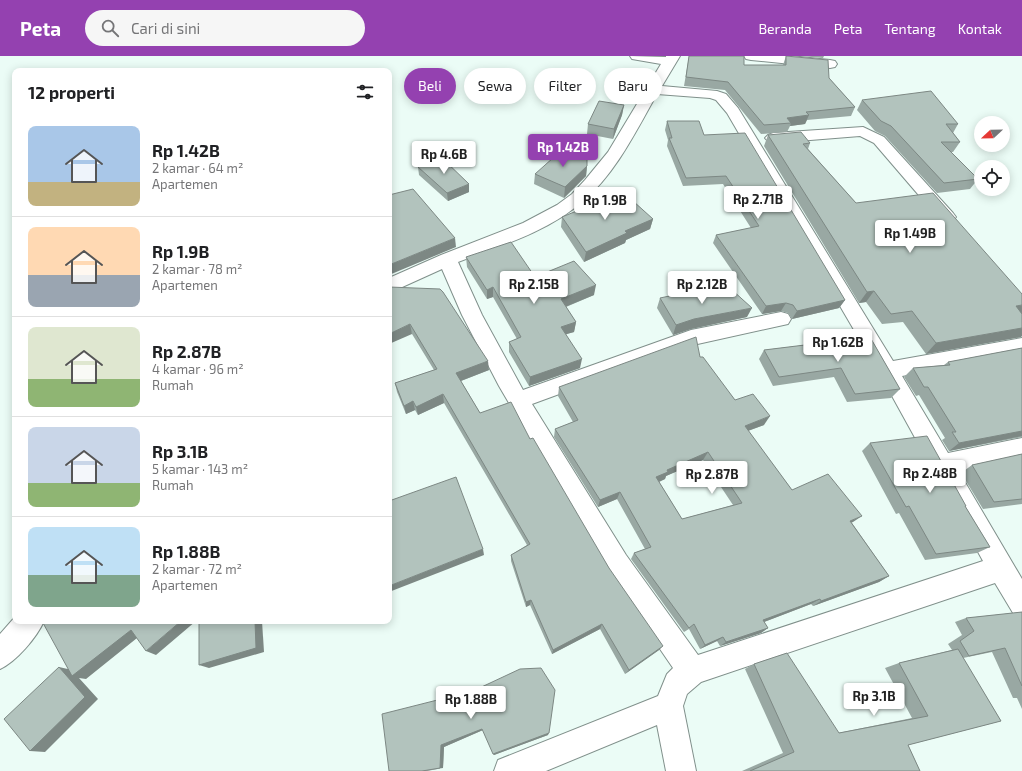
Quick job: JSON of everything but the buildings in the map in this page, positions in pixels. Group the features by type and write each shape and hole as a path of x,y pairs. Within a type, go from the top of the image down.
{"street":[{"path":"637,56 671,59 662,74"},
{"path":"751,56 830,64"},
{"path":"662,90 701,92 721,97 733,111 888,370 1022,604"},
{"path":"392,285 447,259 541,222 565,208 591,184 612,158 644,104"},
{"path":"752,141 837,132 867,132 879,140 959,230"},
{"path":"447,259 491,353 617,564 692,671"},
{"path":"519,400 549,390 628,359 693,338 781,320"},
{"path":"888,370 1022,346"},
{"path":"942,465 1022,448"},
{"path":"681,771 668,706 677,684 692,671 1001,568"},
{"path":"0,655 27,624"},
{"path":"509,771 668,706"}]}
